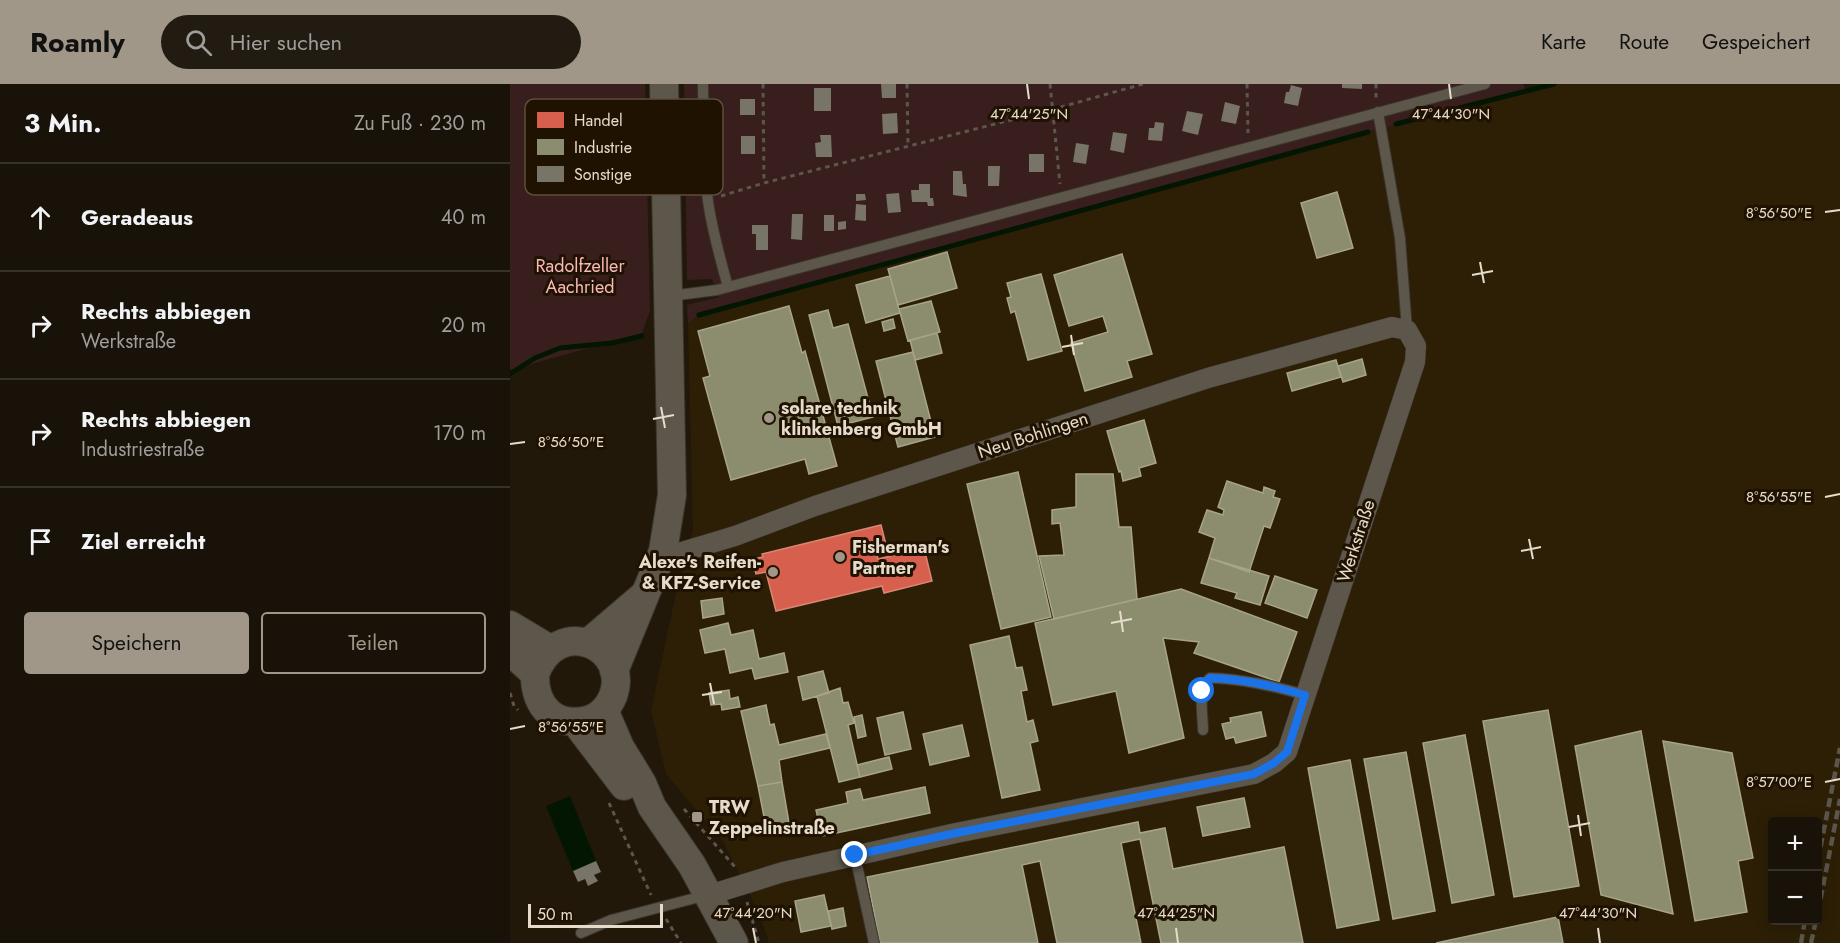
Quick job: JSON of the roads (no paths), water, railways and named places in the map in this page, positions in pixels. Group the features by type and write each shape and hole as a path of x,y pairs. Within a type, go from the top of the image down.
{"main road":[{"path":"664,84 664,99"},
{"path":"614,671 663,551 672,495 666,195"},
{"path":"588,643 646,593"},
{"path":"510,626 550,649"},
{"path":"563,642 588,643 601,650 611,662 615,690 611,701 594,718 576,723 564,721 550,714 539,702 535,690 535,674 540,660 550,649 563,642"},
{"path":"510,651 535,674"},
{"path":"604,710 620,747 642,783 652,807 692,865 734,943"},
{"path":"576,723 630,795 652,807"}],"street":[{"name":"Neu Bohlingen","path":"663,551 675,554 735,536 815,506 1208,378 1392,327 1407,330"},
{"name":"Werkstraße","path":"855,855 1254,774 1274,763 1287,752 1415,362 1416,346 1407,330"},
{"path":"710,895 783,872 855,855"}],"lane":[{"path":"703,84 703,99"},
{"path":"667,296 682,296 728,287 1485,84"},
{"path":"1378,112 1400,238 1407,330"},
{"path":"708,195 717,247 728,287"},
{"path":"1203,730 1202,691 1205,682 1210,678 1262,683 1305,695"},
{"path":"855,855 874,943"},
{"path":"580,933 611,920 710,895"}],"waterway":[{"path":"1396,124 1554,84"},
{"path":"699,315 1368,132"},
{"path":"510,374 535,358 560,348 612,343 642,336"}],"railway":[{"path":"1822,840 1840,748"},
{"path":"1822,891 1840,799"},
{"path":"1801,943 1804,925"},
{"path":"1811,943 1815,925"}],"place":[{"name":"solare technik klinkenberg GmbH","path":"769,418"},
{"name":"Fisherman's Partner","path":"840,557"},
{"name":"Alexe's Reifen- & KFZ-Service","path":"773,572"},
{"name":"TRW Zeppelinstraße","path":"697,817"}],"park label":[{"name":"Radolfzeller Aachried","path":"580,276"}]}
